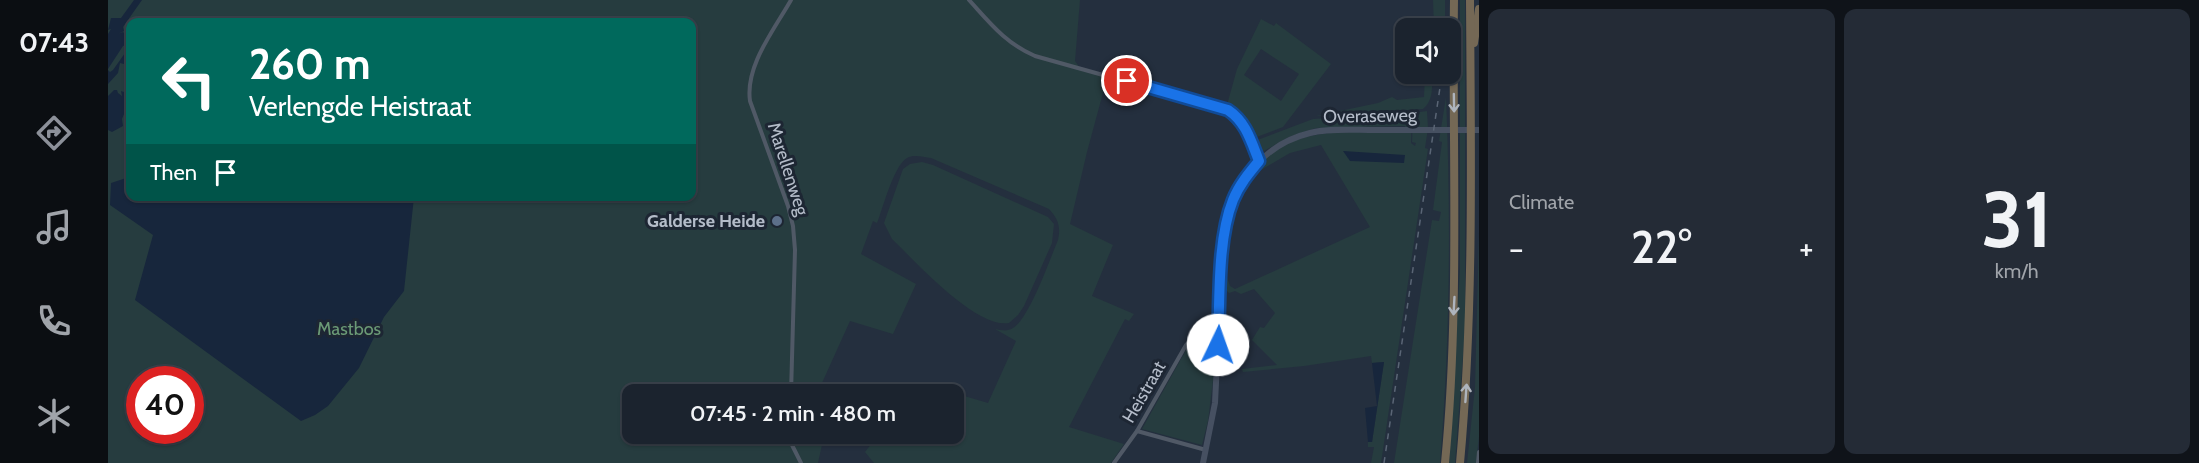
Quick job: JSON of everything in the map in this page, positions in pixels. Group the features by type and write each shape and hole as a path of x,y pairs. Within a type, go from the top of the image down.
{"highway":[{"path":"1445,463 1451,407 1455,279 1454,0"},
{"path":"1460,463 1466,392 1469,290 1470,0"},
{"path":"1470,71 1479,9"}],"street":[{"name":"Marellenweg","path":"790,0 755,63 748,88 750,101 793,226 795,250 791,384"},
{"path":"969,0 1005,39 1035,56 1228,110 1244,124 1259,161"},
{"name":"Overaseweg","path":"1203,463 1215,403 1223,240 1228,216 1245,179 1259,161 1287,141 1307,133 1330,130 1479,130"},
{"name":"Heistraat","path":"1114,463 1137,431 1186,345 1220,306"},
{"path":"1137,431 1206,450"},
{"path":"792,444 801,463"},
{"path":"1478,463 1479,452"}],"green space":[{"name":"Mastbos","path":"108,0 1080,0 1075,61 1082,71 1107,78 1070,224 1113,245 1092,296 1134,314 1129,321 1125,319 1069,427 1124,444 1111,463 874,463 865,452 871,444 964,444 964,396 988,403 1016,341 995,329 1013,328 1026,313 1058,240 1058,223 1049,209 931,158 916,156 907,158 898,169 889,187 877,223 873,221 861,254 916,284 893,334 850,321 822,384 622,384 622,444 822,444 818,463 108,463"},
{"path":"1433,0 1445,0 1445,18 1434,18"},
{"path":"1460,0 1465,0 1465,328 1455,463 1449,463 1460,269"},
{"path":"1261,19 1274,26 1276,23 1331,64 1283,127 1254,138 1240,115 1227,105 1237,69","holes":["1261,49 1299,74 1281,101 1244,75"]},
{"path":"1425,84 1432,84 1431,97 1423,109 1316,116 1378,103 1392,97 1397,100 1424,97"},
{"path":"1446,97 1449,280 1440,463 1394,463 1432,220 1439,221 1441,212 1433,210 1442,142 1439,141"},
{"path":"1427,111 1428,128 1425,148 1428,149 1381,463 1371,463 1374,447 1368,447 1368,442 1372,442 1384,362 1372,363 1371,356 1243,372 1242,369 1277,365 1252,340 1260,327 1264,328 1275,313 1254,289 1241,294 1235,291 1229,293 1224,288 1227,277 1230,286 1235,289 1370,227 1321,145 1290,153 1249,177 1265,158 1282,146 1298,139 1334,133 1405,133 1405,126 1316,128 1289,137 1264,151 1258,148 1255,141 1313,119 1412,113 1411,143 1415,146 1416,143 1412,142 1413,113"},
{"path":"922,162 1048,217 1054,224 1052,243 1024,306 1009,323 995,322 980,316 964,305 930,277 892,239 884,223 903,169 910,164"},
{"path":"1479,233 1479,437 1476,463 1467,463 1475,387"},
{"path":"1186,350 1203,355 1202,361 1215,364 1208,421 1202,445 1142,429"}],"water":[{"path":"134,0 142,0 129,18 126,18 124,31 118,34 123,32 126,35 126,45 108,69 108,34 111,29 108,30 111,18 121,18"},
{"path":"126,52 126,66 120,63 118,73 108,84 108,70 110,72"},
{"path":"114,90 122,96 121,91 126,93 123,126 112,132 108,130 108,96"},
{"path":"1343,151 1405,155 1404,163 1350,161"},
{"path":"126,178 126,201 414,201 404,291 384,317 359,368 328,406 301,421 135,300 153,235 110,205 111,183"},
{"path":"1384,362 1372,442 1368,442 1365,408 1377,406 1372,363"}],"railway":[{"path":"1384,463 1441,84"}],"place":[{"name":"Galderse Heide","path":"777,221"}],"route":[{"path":"1127,81 1228,110 1244,124 1259,161 1245,179 1228,216 1223,240 1218,345"}]}
